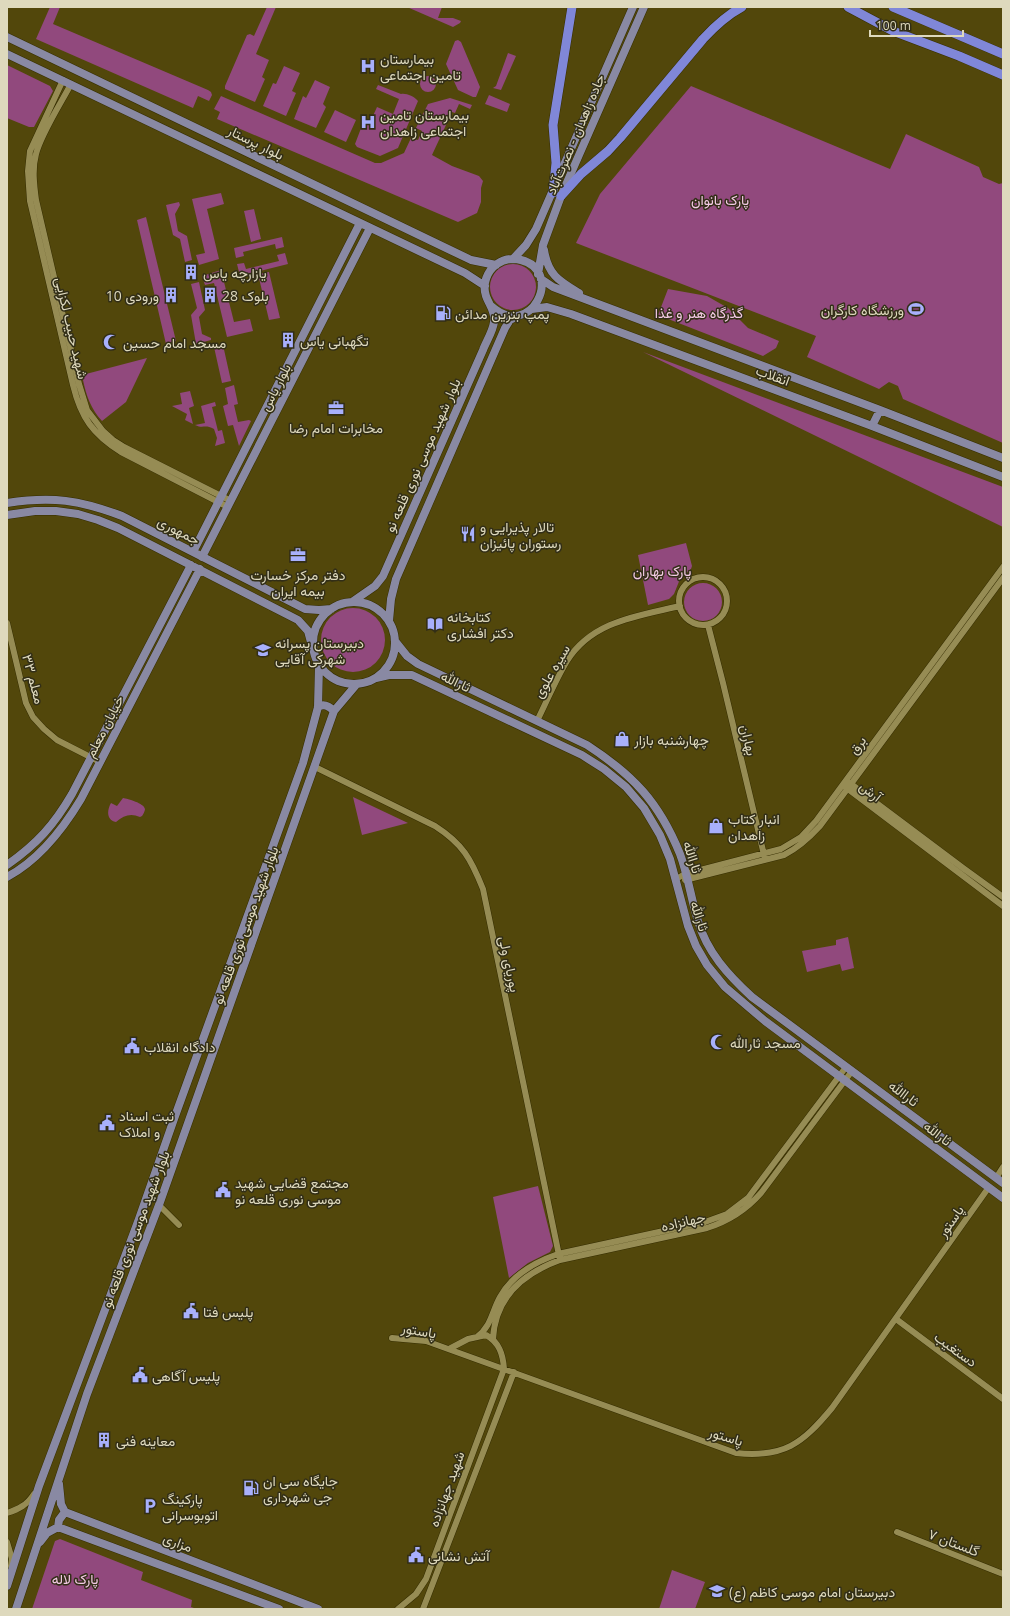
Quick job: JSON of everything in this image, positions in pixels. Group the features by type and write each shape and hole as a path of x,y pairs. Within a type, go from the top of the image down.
{"highway":[{"path":"557,194 553,125 572,7"},
{"path":"557,194 608,151 717,23 742,7"},
{"path":"848,7 893,31 959,56 1003,75"},
{"path":"893,7 1003,54"}],"main road":[{"name":"جاده زاهدان - نصرت‌آباد","path":"540,276 543,244 557,194 633,7"},
{"name":"جاده زاهدان - نصرت‌آباد","path":"513,259 526,245 557,194 644,7"},
{"name":"بلوار پرستار","path":"7,37 471,260 496,265"},
{"name":"بلوار پرستار","path":"7,54 465,273 485,286"},
{"path":"215,154 221,140"},
{"name":"بلوار یاس","path":"193,552 360,223"},
{"name":"بلوار یاس","path":"202,557 370,228"},
{"path":"353,237 359,235 363,238 363,243"},
{"path":"543,244 547,263 554,276 597,304"},
{"path":"513,259 528,263 540,276 541,293 539,300 532,309 518,316 504,314 491,306 486,296 485,286 488,274 496,265 505,260 513,259"},
{"path":"465,273 471,260"},
{"name":"انقلاب","path":"540,276 553,287 1003,458"},
{"name":"بلوار شهید موسی نوری قلعه نو","path":"352,602 375,586 383,576 494,322 491,306"},
{"name":"انقلاب","path":"532,309 547,308 571,314 872,426 1003,477"},
{"name":"بلوار شهید موسی نوری قلعه نو","path":"388,621 396,579 504,328 510,320 518,316"},
{"path":"872,426 880,410"},
{"path":"241,459 250,463"},
{"name":"جمهوری","path":"7,503 32,499 57,499 80,502 122,516 305,609 331,609"},
{"name":"جمهوری","path":"7,515 35,511 56,511 78,514 118,528 298,620 308,631 312,646"},
{"name":"خیابان معلم","path":"7,865 26,852 59,817 191,565"},
{"name":"خیابان معلم","path":"7,876 32,859 50,842 67,822 100,762 200,569"},
{"path":"352,602 373,606 382,612 393,630 395,641 391,662 384,671 376,678 366,683 356,685 335,681 326,674 319,666 314,656 312,646 313,635 323,616 331,609 341,604 352,602"},
{"name":"ثاراالله","path":"395,641 407,656 418,664 587,745 611,760 633,779 653,802 670,830 681,855 698,922 716,959 733,980 849,1069 1003,1183"},
{"name":"بلوار شهید موسی نوری قلعه نو","path":"7,1586 39,1486 144,1206 303,763 318,707 319,666"},
{"name":"ثارالله","path":"376,678 389,675 412,675 532,730 582,755 604,769 626,787 644,808 660,835 670,859 688,926 696,946 707,965 725,987 745,1005 1003,1198"},
{"name":"بلوار شهید موسی نوری قلعه نو","path":"16,1609 59,1475 108,1337 159,1206 334,711 356,685"},
{"path":"318,707 321,705 328,706 334,711"},
{"path":"532,730 537,721"},
{"path":"989,1187 996,1178"},
{"path":"36,1548 47,1534 58,1527 59,1520 64,1512 59,1492 59,1475"},
{"name":"مزاری","path":"64,1512 318,1609"},
{"path":"58,1527 279,1609"}],"street":[{"name":"شهید حبیب لکزایی","path":"67,82 37,144 30,151 28,171 30,201 74,374 87,410 103,431 113,440 229,504"},
{"name":"برق","path":"676,879 765,858 792,844 801,837 848,785 942,655 1003,567"},
{"path":"699,578 714,580 720,584 727,597 725,612 721,618 715,623 708,625 693,623 682,613 680,606 679,598 686,585 692,580 699,578"},
{"name":"برق","path":"942,655 1003,578"},
{"name":"سیره علوی","path":"537,721 567,661 587,638 606,626 624,619 680,606"},
{"name":"معلم ۳۳","path":"7,623 26,703 33,717 57,740 100,762"},
{"name":"بهاران","path":"708,625 765,858"},
{"name":"پوریای ولی","path":"315,767 435,826 450,835 462,847 474,867 483,889 559,1257"},
{"name":"آرش","path":"848,785 1003,906"},
{"name":"آرش","path":"960,871 1003,897"},
{"name":"جهانزاده","path":"477,1337 485,1330 500,1298 510,1282 536,1263 559,1257 707,1228 729,1220 752,1203 791,1146 849,1069"},
{"path":"996,1178 1003,1167"},
{"name":"پاستور","path":"392,1338 426,1341 736,1453 754,1455 782,1451 795,1444 816,1428 836,1403 989,1187"},
{"path":"159,1206 179,1225"},
{"name":"جهانزاده","path":"493,1339 494,1329 502,1306 514,1288 525,1277 559,1257"},
{"name":"دستغیب","path":"896,1319 1003,1398"},
{"path":"449,1349 468,1339 486,1335 493,1339 503,1357 504,1369"},
{"name":"شهید جهانزاده","path":"398,1609 410,1600 421,1588 426,1579 504,1369"},
{"name":"شهید جهانزاده","path":"423,1609 514,1372"},
{"path":"7,1513 24,1506 39,1486"},
{"name":"گلستان ۷","path":"897,1532 1003,1574"},
{"path":"439,1541 448,1544"},
{"path":"7,1542 12,1559 10,1576"}],"green space":[{"path":"50,7 60,7 53,24 208,90 212,95 209,101 198,96 193,108 36,39"},
{"path":"267,7 276,7 256,54 269,60 262,77 265,79 255,102 225,89 225,86 247,35 250,34 254,36"},
{"path":"407,7 442,7 438,18 453,18 461,21 453,27"},
{"path":"458,40 461,42 480,87 476,97 458,90 446,64 455,41"},
{"path":"508,53 516,56 501,90 493,88 496,86"},
{"path":"7,65 50,86 53,91 34,127 29,127 7,118"},
{"path":"284,66 300,73 292,91 296,93 286,116 263,106 273,83 276,84"},
{"path":"425,76 431,76 436,81 434,90 431,92 425,92 420,87 420,81"},
{"path":"315,80 330,87 323,104 326,107 316,128 294,119 303,96 306,98"},
{"path":"378,85 401,94 410,95 418,101 398,148 380,156 357,147 355,144 363,123 369,125 377,107 393,114 399,99 376,89"},
{"name":"پارک بانوان","path":"691,86 890,169 906,134 979,167 983,177 999,184 1003,183 1003,443 903,399 898,386 889,382 879,389 807,357 816,336 576,243 600,194"},
{"path":"489,95 510,104 507,112 485,104"},
{"path":"221,96 375,163 381,163 404,153 411,138 418,140 422,131 416,128 428,104 450,98 472,105 470,109 459,104 455,113 452,112 432,155 452,166 479,176 483,181 481,188 481,202 477,213 458,222 217,119 220,112 214,109"},
{"path":"335,110 356,120 346,142 324,132"},
{"path":"221,193 224,204 207,209 219,259 199,265 196,255 205,253 192,199"},
{"path":"179,202 180,205 175,214 178,231 187,236 192,260 185,262 180,239 173,235 166,205"},
{"path":"254,209 261,239 251,242 244,211"},
{"path":"146,217 176,341 166,344 137,220"},
{"path":"282,237 284,247 276,249 275,244 243,252 244,256 236,258 234,248"},
{"path":"285,253 288,264 240,276 237,264 244,263 246,269 279,261 277,255"},
{"path":"513,264 526,268 532,274 536,287 532,300 526,306 513,310 500,306 494,300 490,287 494,274 500,268"},
{"path":"221,270 234,322 250,319 253,331 227,337 214,283 205,285 202,276"},
{"path":"269,272 280,318 269,320 258,274"},
{"path":"199,282 205,310 199,317 202,334 211,338 211,340 196,344 191,315 197,308 191,284"},
{"name":"گذرگاه هنر و غذا","path":"668,289 707,296 728,308 748,328 779,341 776,348 763,356 658,315"},
{"path":"223,345 231,381 222,383 214,347"},
{"path":"643,352 1003,487 1003,527"},
{"path":"147,358 126,402 102,421 92,407 87,396 83,380 86,374"},
{"path":"234,385 238,404 234,405 238,422 251,421 239,446 233,425 228,426 223,406 228,404 225,388"},
{"path":"190,391 194,406 189,408 193,424 185,420 187,414 172,406 182,404 180,393"},
{"path":"215,402 216,406 212,407 218,431 222,430 225,443 215,446 217,438 214,429 195,425 205,423 201,406"},
{"name":"پارک بهاران","path":"686,543 692,566 691,569 680,579 674,594 669,599 648,605 638,555"},
{"path":"703,583 713,586 719,592 722,602 719,612 713,618 703,621 693,618 687,612 684,602 687,592 693,586"},
{"path":"347,608 359,608 376,617 383,628 385,640 383,652 376,663 359,672 347,672 335,667 326,658 321,646 321,634 326,622 335,613"},
{"path":"353,797 408,823 362,835"},
{"path":"123,798 142,805 145,810 142,816 128,815 116,822 110,819 108,812 111,803 117,806"},
{"path":"848,937 854,968 842,971 840,964 807,972 802,951 836,945 836,940"},
{"path":"538,1186 553,1246 550,1252 528,1263 509,1278 493,1197"},
{"name":"پارک لاله","path":"60,1539 143,1572 141,1580 192,1600 191,1607 197,1609 32,1609 55,1541"},
{"path":"672,1570 705,1582 695,1609 659,1609"}],"place":[{"name":"بیمارستان تامین اجتماعی","path":"368,66"},
{"name":"بیمارستان تامین اجتماعی زاهدان","path":"368,122"},
{"name":"یازارچه یاس","path":"191,272"},
{"name":"ورودی 10","path":"171,295"},
{"name":"بلوک 28","path":"210,295"},
{"name":"ورزشگاه کارگران","path":"916,309"},
{"name":"پمپ بنزین مدائن","path":"443,313"},
{"name":"تگهبانی یاس","path":"288,340"},
{"name":"مسجد امام حسین","path":"111,342"},
{"name":"مخابرات امام رضا","path":"336,408"},
{"name":"تالار پذیرایی و رستوران پائیزان","path":"468,534"},
{"name":"دفتر مرکز خسارت بیمه ایران","path":"298,555"},
{"name":"کتابخانه دکتر افشاری","path":"435,624"},
{"name":"دبیرستان پسرانه شهرکی آقایی","path":"263,650"},
{"name":"چهارشنبه بازار","path":"622,739"},
{"name":"انبار کتاب زاهدان","path":"716,826"},
{"name":"مسجد ثارالله","path":"718,1042"},
{"name":"دادگاه انقلاب","path":"132,1046"},
{"name":"ثبت اسناد و املاک","path":"107,1123"},
{"name":"مجتمع قضایی شهید موسی نوری قلعه نو","path":"223,1190"},
{"name":"پلیس فتا","path":"191,1311"},
{"name":"پلیس آگاهی","path":"140,1375"},
{"name":"معاینه فنی","path":"104,1440"},
{"name":"جایگاه سی ان جی شهرداری","path":"251,1488"},
{"name":"پارکینگ اتوبوسرانی","path":"150,1506"},
{"name":"آتش نشانی","path":"416,1555"},
{"name":"دبیرستان امام موسی کاظم (ع)","path":"717,1591"}]}
